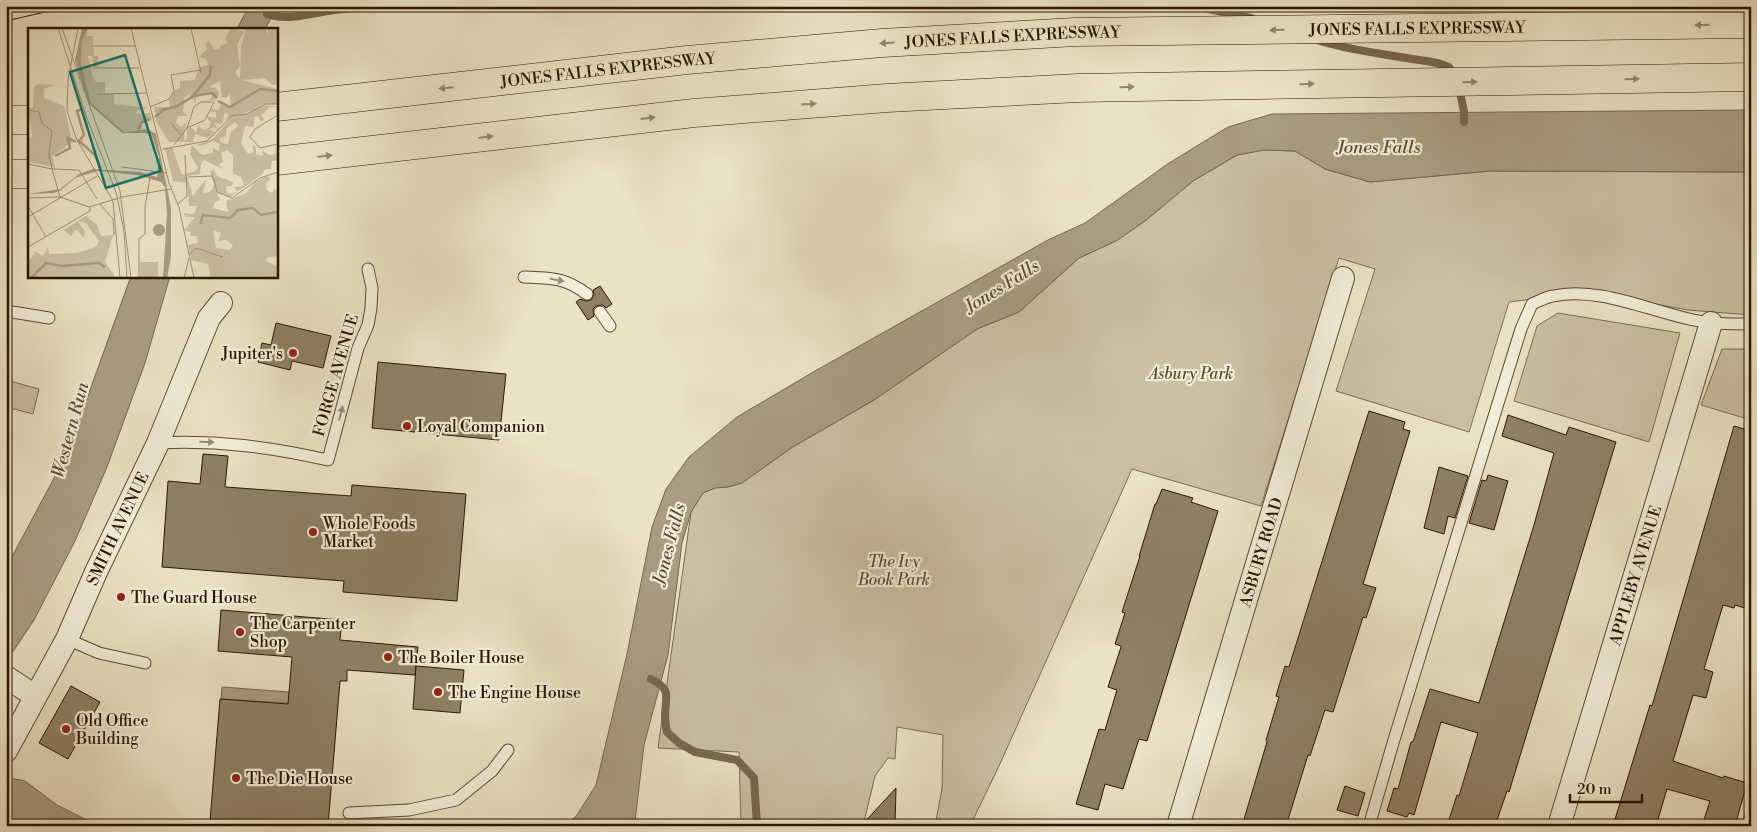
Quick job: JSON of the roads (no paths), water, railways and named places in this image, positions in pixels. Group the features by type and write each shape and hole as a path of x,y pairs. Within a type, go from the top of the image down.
{"highway":[{"name":"JONES FALLS EXPRESSWAY","path":"278,107 687,60 882,43 1075,32 1751,24"},
{"path":"278,161 694,113 887,98 1078,88 1751,77"},
{"path":"6,120 28,120"},
{"path":"6,174 28,174"}],"street":[{"name":"ASBURY ROAD","path":"1178,826 1343,278"},
{"name":"SMITH AVENUE","path":"10,743 67,639 96,572 158,443 210,318 221,303"},
{"name":"APPLEBY AVENUE","path":"1559,826 1711,323"},
{"path":"6,677 35,696"}],"lane":[{"name":"FORGE AVENUE","path":"158,443 231,443 283,450 328,460 358,348 368,325 372,308 372,288 368,269"},
{"path":"524,278 559,279 576,286 587,294"},
{"path":"1369,826 1521,329 1532,304 1553,296 1580,294 1632,303 1689,319 1711,323 1751,324"},
{"path":"6,311 49,318"},
{"path":"600,312 610,326"},
{"path":"67,639 98,653 145,663"},
{"path":"349,813 409,810 456,800 492,772 508,750"},
{"path":"1748,826 1751,815"}],"water":[{"path":"249,6 278,6 266,28 238,28"},
{"name":"Jones Falls","path":"1751,110 1751,172 1490,171 1370,182 1325,169 1295,151 1264,150 1237,155 1193,181 1145,221 1116,241 1079,258 1019,312 977,329 874,400 791,448 742,483 715,488 703,493 691,512 682,543 668,655 644,745 635,821 632,826 565,826 577,815 596,785 627,654 652,527 666,489 689,457 737,417 1048,240 1085,223 1169,163 1228,127 1272,114"},
{"name":"Western Run","path":"130,278 169,278 145,363 107,467 75,541 34,620 6,662 6,568 53,480 76,429"},
{"path":"222,687 289,692 289,703 221,699"},
{"path":"6,777 25,781 57,805 99,826 6,826"}],"waterway":[{"path":"267,14 290,17 370,6"},
{"path":"1203,6 1204,8 1251,18"},
{"path":"1317,40 1352,49 1431,61 1449,67 1454,76"},
{"path":"1459,87 1464,122"},
{"path":"651,679 658,683 666,694 665,718 667,732 679,743 695,752 737,760 754,778 757,826"}],"tram line":[{"path":"6,21 71,6"}],"place":[{"name":"Jupiter's","path":"293,353"},
{"name":"Loyal Companion","path":"407,426"},
{"name":"Whole Foods Market","path":"313,532"},
{"name":"The Guard House","path":"121,597"},
{"name":"The Carpenter Shop","path":"240,632"},
{"name":"The Boiler House","path":"388,657"},
{"name":"The Engine House","path":"438,692"},
{"name":"Old Office Building","path":"66,729"},
{"name":"The Die House","path":"236,778"}],"park label":[{"name":"Asbury Park","path":"1191,373"},
{"name":"The Ivy Book Park","path":"894,570"}]}
